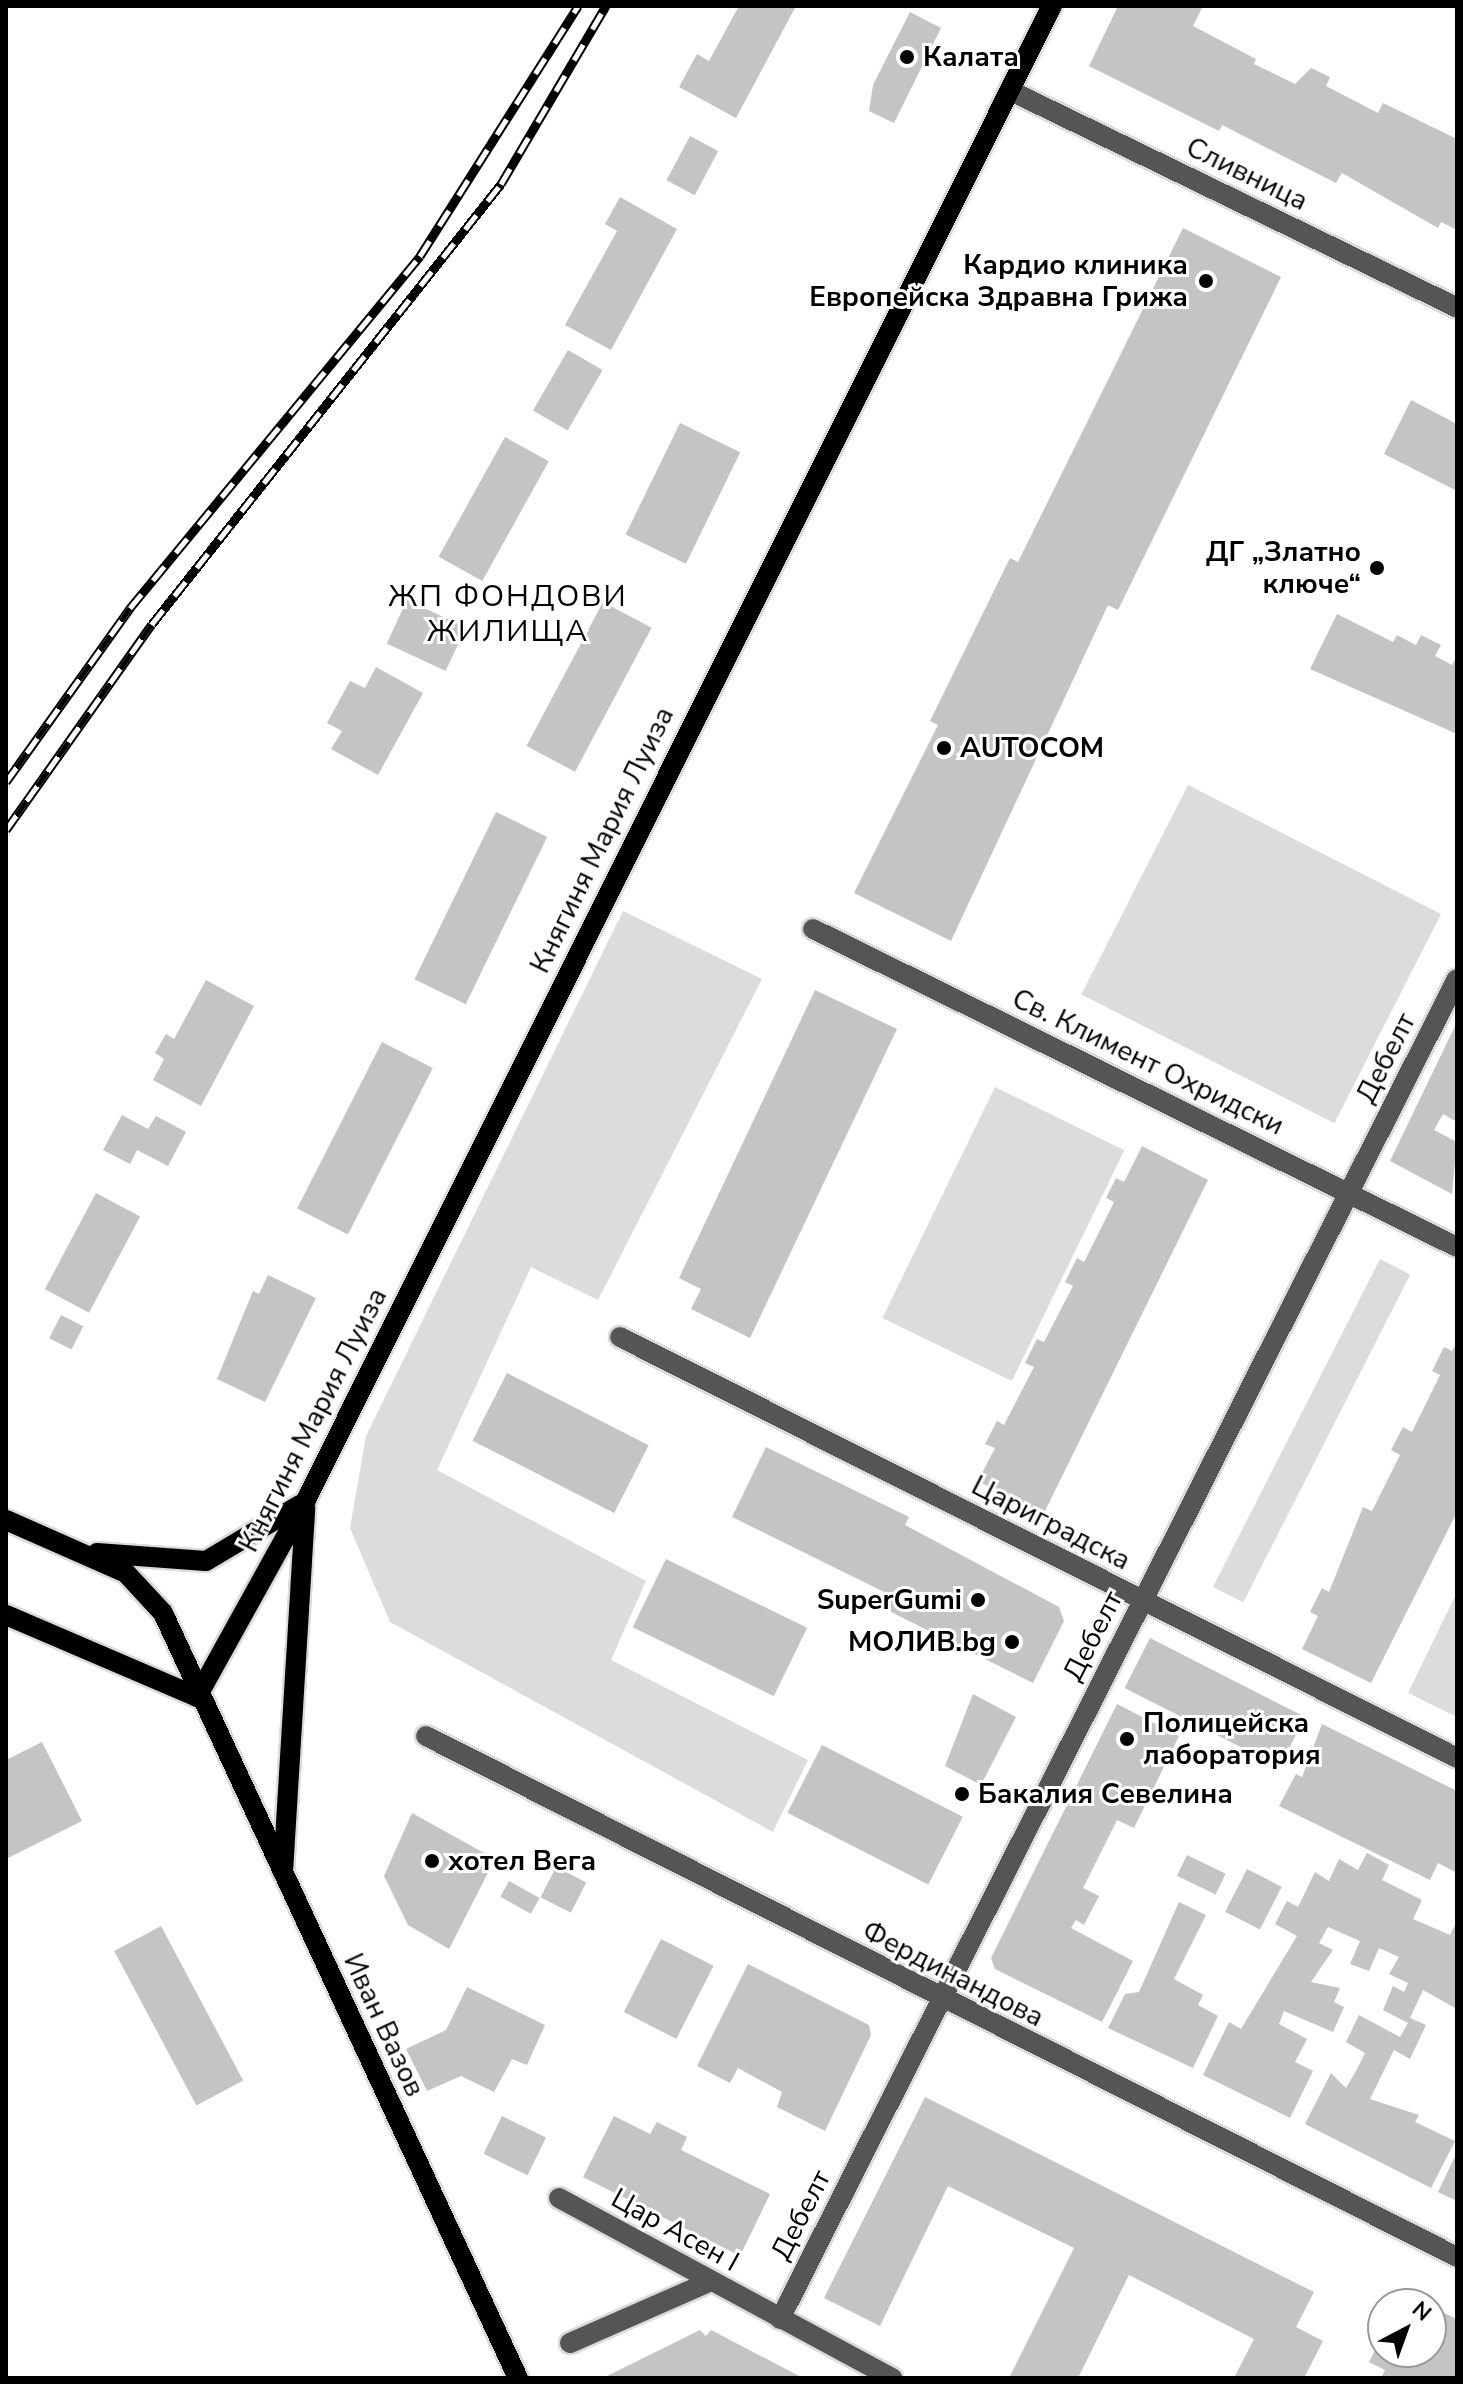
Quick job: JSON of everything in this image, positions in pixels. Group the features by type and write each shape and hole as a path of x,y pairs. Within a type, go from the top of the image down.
{"main road":[{"name":"Княгиня Мария Луиза","path":"197,1697 306,1500 1052,6"},
{"path":"6,1520 70,1548 165,1563 206,1561 306,1500"},
{"path":"283,1877 306,1500"},
{"name":"Иван Вазов","path":"70,1548 126,1573 152,1599 518,2378"},
{"path":"6,1615 197,1697"}],"street":[{"name":"Сливница","path":"1011,91 1457,308"},
{"name":"Св. Климент Охридски","path":"813,929 1457,1247"},
{"name":"Дебелт","path":"780,2319 1457,979"},
{"name":"Цариградска","path":"620,1337 1457,1758"},
{"name":"Фердинандова","path":"426,1736 941,2001 1457,2257"},
{"name":"Цар Асен I","path":"559,2198 892,2378"},
{"path":"570,2343 711,2281"}],"shaded area":[{"path":"1188,785 1441,914 1334,1123 1081,994"},
{"path":"623,911 762,979 598,1300 531,1267 437,1470 646,1581 611,1660 808,1760 773,1832 390,1622 350,1528 366,1436"},
{"path":"995,1087 1124,1150 1012,1381 882,1318"},
{"path":"1380,1259 1410,1274 1243,1602 1213,1587"},
{"path":"1457,1592 1457,1717 1408,1693"}],"building":[{"path":"739,6 796,6 736,118 679,87 697,54 709,61"},
{"path":"1118,6 1203,6 1193,26 1256,59 1254,64 1295,84 1311,68 1330,77 1326,86 1378,113 1383,103 1457,139 1457,230 1441,222 1438,228 1342,173 1336,183 1222,125 1219,131 1089,66"},
{"name":"Калата","path":"910,12 941,28 894,123 869,111 873,85"},
{"path":"690,136 718,151 695,195 667,180"},
{"path":"620,197 677,229 611,350 565,325 617,231 605,224"},
{"path":"1183,228 1281,277 1118,610 1108,605 951,941 854,893 938,725 930,721 1010,558 1018,562"},
{"path":"568,350 603,370 568,431 533,411"},
{"path":"1411,400 1457,424 1457,491 1384,454"},
{"path":"680,423 740,452 686,564 626,534"},
{"path":"505,437 549,461 482,581 439,557"},
{"path":"407,600 466,627 446,671 387,644"},
{"path":"603,602 652,628 575,772 526,746"},
{"path":"1337,614 1393,642 1397,635 1416,645 1421,635 1441,645 1435,656 1452,665 1457,655 1457,734 1310,669"},
{"path":"376,667 423,693 378,775 331,749 342,731 327,723 350,681 365,688"},
{"path":"496,812 547,837 466,1004 414,979"},
{"path":"206,980 254,1006 201,1106 153,1080 164,1059 155,1053 166,1034 174,1039"},
{"path":"815,990 897,1029 750,1338 691,1309 701,1289 679,1278"},
{"path":"1457,1022 1457,1122 1443,1114 1434,1130 1457,1142 1452,1194 1390,1161"},
{"path":"382,1042 433,1068 348,1234 297,1209"},
{"path":"122,1115 148,1129 156,1116 186,1132 168,1166 137,1150 130,1164 103,1150"},
{"path":"1142,1146 1208,1180 1043,1515 978,1481 995,1448 985,1444 997,1421 1004,1425 1034,1367 1025,1363 1037,1339 1044,1342 1073,1286 1065,1282 1077,1258 1084,1262 1114,1202 1106,1198 1116,1178 1124,1182"},
{"path":"96,1193 140,1216 89,1313 45,1289"},
{"path":"268,1275 316,1298 265,1402 217,1379 253,1291 259,1294"},
{"path":"61,1315 83,1326 71,1350 49,1338"},
{"path":"1457,1342 1457,1512 1371,1683 1302,1649 1318,1616 1310,1612 1322,1588 1329,1592 1363,1507 1372,1511 1400,1455 1391,1450 1403,1427 1412,1432 1440,1375 1432,1371 1444,1347 1452,1351"},
{"path":"507,1373 649,1445 614,1513 472,1441"},
{"path":"766,1447 909,1517 905,1525 1059,1607 1064,1621 1033,1683 879,1606 886,1593 732,1517"},
{"path":"666,1559 807,1628 774,1696 633,1627"},
{"path":"1150,1638 1305,1717 1280,1767 1125,1688"},
{"path":"973,1694 1016,1717 981,1785 945,1766"},
{"path":"1117,1704 1179,1736 1134,1828 1117,1820 1083,1888 1099,1896 1084,1925 1076,1920 1071,1928 1133,1961 1102,2022 995,1969 991,1958"},
{"path":"1322,1724 1457,1791 1457,1873 1438,1863 1430,1880 1279,1806 1296,1774 1302,1777"},
{"path":"42,1742 82,1821 6,1859 6,1760"},
{"path":"822,1745 963,1817 928,1884 787,1813"},
{"path":"412,1813 495,1859 449,1949 408,1925 384,1876"},
{"path":"1367,1853 1389,1865 1382,1880 1422,1900 1413,1919 1450,1935 1457,1921 1457,2009 1423,1990 1410,2018 1426,2025 1410,2059 1394,2050 1370,2099 1419,2115 1415,2122 1455,2141 1431,2188 1305,2124 1331,2073 1346,2088 1365,2053 1346,2042 1359,2015 1400,2037 1408,2023 1383,2010 1393,1986 1404,1992 1408,1983 1389,1974 1399,1957 1379,1948 1369,1971 1350,1964 1360,1941 1328,1927 1319,1943 1333,1950 1311,1982 1340,1988 1334,2002 1344,2007 1333,2032 1284,2011 1279,2024 1307,2039 1295,2062 1313,2071 1290,2118 1203,2075 1229,2022 1241,2029 1297,1936 1275,1924 1287,1901 1298,1907 1315,1872 1329,1881 1339,1859 1358,1870"},
{"path":"1187,1855 1226,1874 1216,1895 1177,1876"},
{"path":"556,1867 586,1882 571,1913 541,1897"},
{"path":"1247,1869 1282,1887 1260,1929 1225,1912"},
{"path":"509,1881 540,1898 531,1914 500,1897"},
{"path":"1179,1902 1206,1915 1174,1979 1203,1995 1198,2005 1218,2016 1193,2068 1108,2028 1125,1994 1139,1992"},
{"path":"161,1926 243,2081 196,2105 114,1951"},
{"path":"661,1939 714,1966 676,2039 624,2012"},
{"path":"748,1964 869,2025 871,2035 825,2131 777,2107 782,2092 738,2068 730,2083 697,2066"},
{"path":"467,1987 545,2025 527,2065 512,2059 494,2092 461,2076 427,2091 406,2049 446,2030"},
{"path":"925,2097 1314,2292 1296,2327 1323,2341 1304,2378 1234,2378 1254,2339 1129,2275 1078,2378 1009,2378 1074,2248 948,2186 880,2326 824,2298"},
{"path":"502,2116 546,2137 528,2175 484,2154"},
{"path":"614,2116 650,2134 657,2122 687,2137 681,2150 770,2194 740,2256 583,2177"},
{"path":"1457,2152 1457,2201 1438,2192"},
{"path":"1447,2314 1457,2319 1457,2378 1381,2378 1385,2370 1381,2368 1447,2368"},
{"path":"700,2330 706,2336 711,2330 803,2378 603,2378"}],"railway":[{"path":"6,782 130,608 420,256 578,6"},
{"path":"6,830 152,624 501,184 606,6"}],"place":[{"name":"Калата","path":"907,57"},
{"name":"Кардио клиника Европейска Здравна Грижа","path":"1206,281"},
{"name":"ДГ „Златно ключе“","path":"1377,568"},
{"name":"AUTOCOM","path":"944,748"},
{"name":"SuperGumi","path":"978,1600"},
{"name":"МОЛИВ.bg","path":"1012,1642"},
{"name":"Полицейска лаборатория","path":"1127,1739"},
{"name":"Бакалия Севелина","path":"962,1794"},
{"name":"хотел Вега","path":"432,1861"}],"district":[{"name":"ЖП ФОНДОВИ ЖИЛИЩА","path":"508,614"}]}
